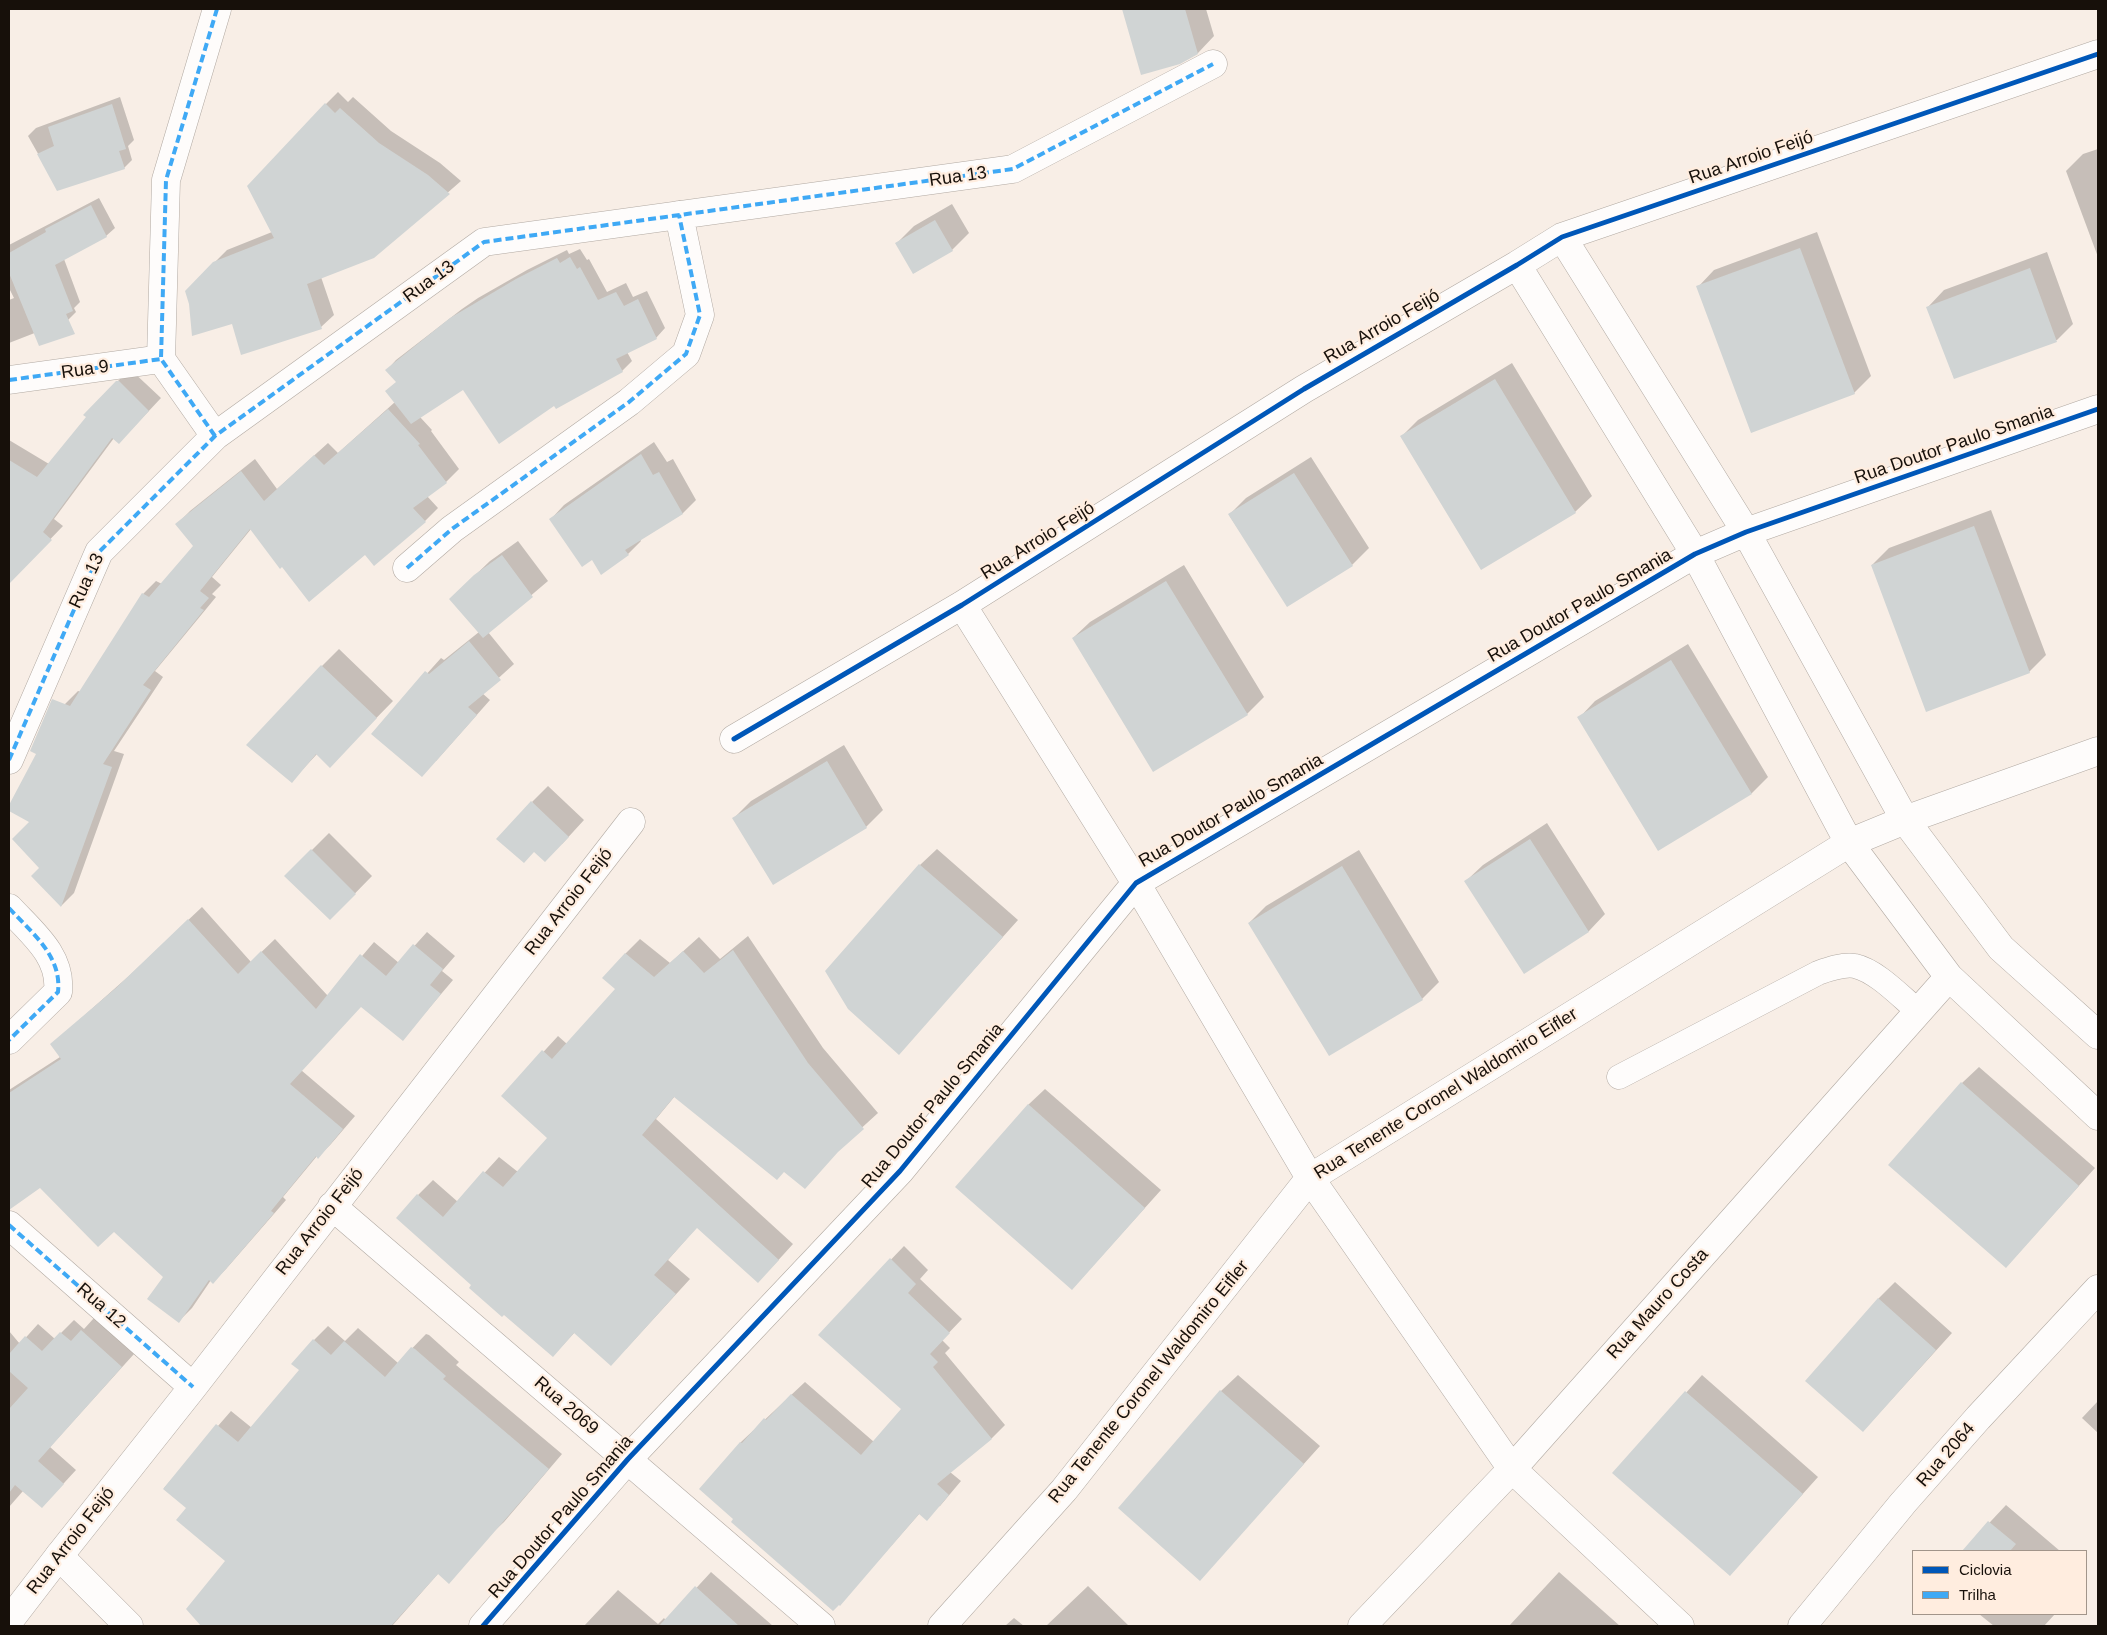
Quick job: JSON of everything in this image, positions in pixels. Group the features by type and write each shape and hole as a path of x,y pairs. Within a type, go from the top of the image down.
{"street":[{"path":"214,436 161,359 166,180 217,9"},
{"name":"Rua Arroio Feijó","path":"734,739 962,604 1304,389 1562,237 2098,54"},
{"name":"Rua 13","path":"9,760 98,552 214,436 484,242 1013,169 1212,64"},
{"path":"408,568 452,529 629,402 686,354 700,315 679,215"},
{"path":"1562,237 1746,532 1905,820 2001,948 2098,1035"},
{"path":"1517,265 1695,554 1849,843 1948,977 2098,1116"},
{"name":"Rua 9","path":"9,380 161,359"},
{"name":"Rua Doutor Paulo Smania","path":"483,1626 628,1459 900,1171 1136,883 1695,554 1746,532 2098,409"},
{"path":"962,604 1136,883 1310,1178 1512,1469 1680,1626"},
{"name":"Rua Tenente Coronel Waldomiro Eifler","path":"942,1626 1064,1490 1310,1178 1849,843 1905,820 2098,751"},
{"name":"Rua Arroio Feijó","path":"9,1622 631,822"},
{"path":"9,908 46,949 55,964 60,978 58,992 9,1040"},
{"name":"Rua Mauro Costa","path":"1362,1626 1512,1469 1948,977"},
{"name":"Rua 2069","path":"332,1206 821,1626"},
{"name":"Rua 12","path":"9,1225 192,1387"},
{"name":"Rua 2064","path":"1802,1626 1922,1482 2098,1289"},
{"path":"59,1556 129,1626"},
{"path":"9,1622 13,1626"}],"lane":[{"path":"1619,1077 1818,974 1836,967 1854,966 1869,971 1918,1011"}],"building":[{"path":"1122,9 1185,9 1198,54 1180,64 1141,75"},
{"path":"325,103 335,113 340,108 379,143 428,175 450,194 374,258 307,284 322,329 241,355 232,324 192,336 189,304 185,291 213,262 274,238 247,186"},
{"path":"112,104 126,149 119,151 125,169 57,191 37,154 54,146 48,127"},
{"path":"91,205 107,237 55,265 73,311 66,314 75,334 39,346 9,273 9,253 46,232 45,229"},
{"path":"935,220 953,251 913,274 895,243"},
{"path":"1800,248 1855,394 1751,433 1696,286"},
{"path":"570,257 577,269 580,267 598,300 616,292 624,306 638,299 657,339 616,359 623,372 556,409 554,406 499,444 463,390 411,424 385,391 396,382 385,370 450,318 516,279 557,258 560,263"},
{"path":"2030,268 2057,342 1954,379 1926,307"},
{"path":"1495,379 1576,513 1481,570 1400,436"},
{"path":"116,381 119,381 149,411 119,444 112,438 43,532 52,540 9,584 9,460 37,477 86,417 83,415"},
{"path":"388,409 420,444 418,445 447,483 413,508 426,522 374,566 365,555 309,602 282,567 280,569 250,529 200,591 209,598 200,608 204,610 143,685 151,690 103,764 112,767 61,907 31,876 39,868 12,839 29,822 9,811 9,805 36,754 30,751 52,699 70,706 142,593 149,597 193,546 175,524 241,471 264,501 314,455 324,465"},
{"path":"641,454 653,475 659,472 683,514 625,550 629,555 601,575 592,560 582,567 549,519"},
{"path":"1294,473 1353,566 1287,607 1228,514"},
{"path":"1974,526 2030,673 1926,712 1871,565"},
{"path":"502,555 533,597 483,638 449,599 474,575"},
{"path":"1166,581 1248,715 1153,772 1072,638"},
{"path":"469,641 501,680 468,707 477,715 422,777 371,734 425,671 429,674"},
{"path":"1671,660 1752,794 1658,851 1577,717"},
{"path":"321,665 377,718 330,768 316,754 292,783 246,745"},
{"path":"827,761 867,828 773,885 732,818"},
{"path":"531,801 569,837 545,862 534,852 524,863 496,839"},
{"path":"1530,839 1589,932 1524,974 1464,881"},
{"path":"311,849 356,894 330,920 284,876"},
{"path":"919,864 1003,937 899,1055 848,1009 825,971"},
{"path":"1342,866 1423,1000 1329,1056 1248,923"},
{"path":"188,919 238,974 261,951 316,1009 360,954 386,976 413,944 443,969 430,985 441,994 403,1041 361,1007 290,1084 343,1129 318,1159 316,1156 271,1211 274,1213 213,1284 209,1280 179,1323 147,1299 163,1277 114,1232 98,1247 40,1188 9,1210 9,1093 61,1059 50,1044 116,988"},
{"path":"733,950 808,1063 864,1129 838,1152 805,1189 784,1172 777,1180 674,1097 642,1135 779,1260 758,1283 697,1228 654,1275 676,1294 611,1366 574,1333 553,1357 469,1288 471,1285 396,1218 417,1194 443,1217 483,1171 503,1187 547,1138 501,1096 542,1050 552,1059 615,989 602,978 625,953 654,977 683,951 704,973"},
{"path":"1961,1082 2079,1186 2006,1268 1888,1165"},
{"path":"1028,1104 1145,1208 1072,1290 955,1187"},
{"path":"890,1258 916,1284 908,1293 950,1333 930,1354 938,1362 933,1367 992,1439 937,1484 949,1495 927,1521 919,1514 840,1606 833,1611 731,1522 733,1519 699,1489 740,1442 742,1443 764,1418 766,1420 791,1394 861,1455 901,1409 818,1335"},
{"path":"1878,1298 1936,1350 1863,1432 1805,1381"},
{"path":"81,1330 122,1367 38,1461 64,1484 42,1508 15,1485 9,1493 9,1409 28,1388 9,1371 9,1354 25,1336 42,1351 60,1332 71,1341"},
{"path":"313,1339 331,1355 344,1341 385,1377 411,1347 415,1349 446,1376 443,1379 549,1469 449,1584 438,1574 391,1626 201,1626 186,1609 225,1561 176,1520 186,1508 163,1489 216,1424 238,1442 299,1370 291,1364"},
{"path":"1220,1390 1304,1464 1200,1581 1118,1508"},
{"path":"1685,1391 1803,1494 1730,1576 1612,1473"},
{"path":"1988,1521 2016,1544 2011,1550 1963,1550"},
{"path":"695,1586 739,1626 659,1626"}],"marked path":[{"path":"215,436 161,359 166,180 217,9"},
{"path":"9,760 99,552 215,436 484,242 1013,169 1213,64"},
{"path":"407,568 452,529 629,402 686,354 700,315 679,215"},
{"path":"9,380 161,359"},
{"path":"9,908 44,946 55,967 58,979 58,992 9,1040"},
{"path":"9,1225 193,1387"}],"cycle path":[{"path":"734,739 962,605 1304,389 1562,237 2098,54"},
{"path":"483,1626 628,1459 900,1171 1136,883 1695,554 1746,532 2098,409"}]}
